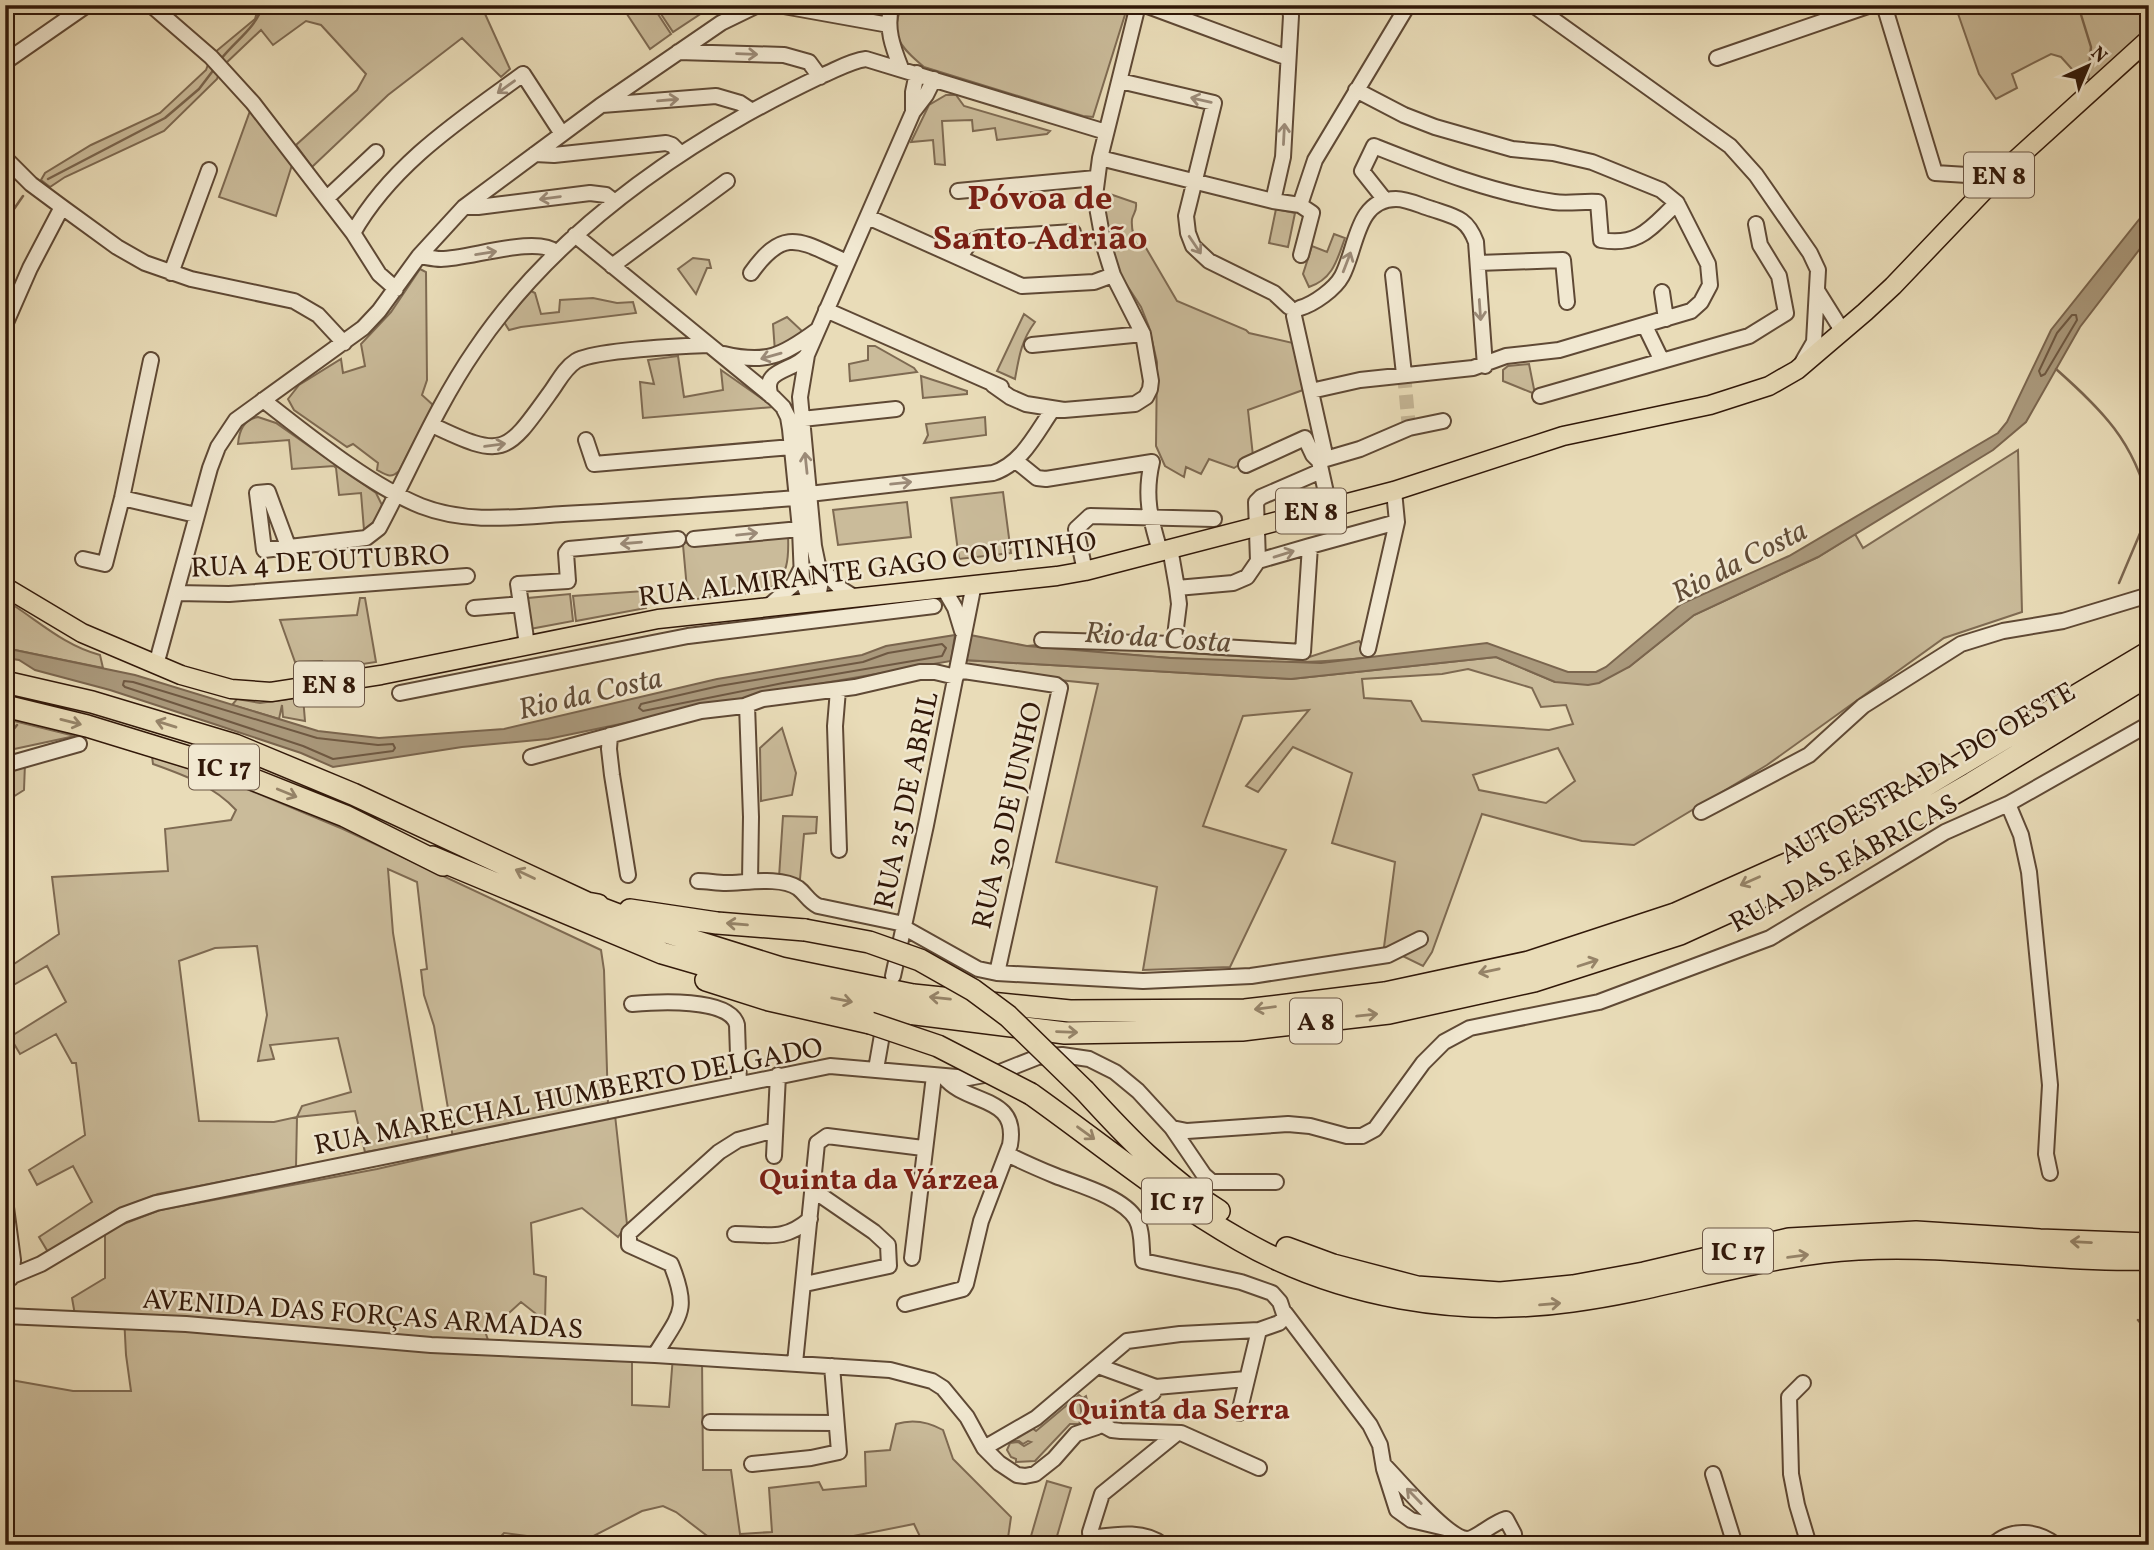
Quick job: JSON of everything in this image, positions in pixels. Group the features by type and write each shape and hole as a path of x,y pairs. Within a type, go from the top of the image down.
{"highway":[{"name":"AUTOESTRADA DO OESTE","path":"587,903 650,927 781,968 913,995 1070,1011 1218,1011 1385,993 1529,962 1675,914 1818,850 2149,652"},
{"name":"AUTOESTRADA DO OESTE","path":"432,858 662,953 783,988 908,1013 1065,1032 1242,1030 1389,1013 1534,981 1680,934 1825,869 2149,675"},
{"name":"IC 17","path":"5,682 92,702 234,745 353,794 587,903 717,923 805,930 882,947 920,960 974,990 1008,1016 1085,1091 1135,1146 1199,1199 1254,1232 1302,1255 1417,1287 1500,1293 1573,1286 1644,1273 1789,1239 1916,1232 2149,1244"},
{"name":"IC 17","path":"5,706 87,726 224,768 345,816 432,858 483,890 596,939 720,985 937,1046 1031,1094 1182,1205 1241,1241 1310,1273 1364,1290 1413,1301 1481,1306 1549,1304 1637,1290 1782,1258 1862,1249 1951,1249 2092,1259 2149,1259"}],"main road":[{"name":"RUA ALMIRANTE GAGO COUTINHO","path":"5,587 82,633 156,665 205,683 231,689 271,692 352,680 658,619 1085,571 1394,491 1563,436 1735,399 1767,387 1797,370 1843,332 1893,286 1982,193 2149,39"}],"street":[{"path":"5,62 88,5"},
{"path":"150,5 222,67 327,198 379,274 396,289"},
{"path":"156,665 210,468 226,433 236,420 363,328 396,289 419,256 464,207 678,52 721,23 758,5"},
{"path":"778,5 889,25"},
{"path":"892,5 888,15 889,25 893,50 901,68"},
{"path":"826,310 993,385 1026,404 1047,408 1135,404 1146,397 1152,381 1143,334 1113,275 1100,228 1095,196 1100,158 1138,5"},
{"path":"1145,5 1288,58"},
{"path":"1273,201 1283,157 1291,16 1289,5"},
{"path":"1300,205 1315,160 1408,5"},
{"path":"1533,5 1730,146 1756,175 1810,253 1818,270 1814,342 1797,370"},
{"path":"1717,58 1871,5"},
{"path":"1884,5 1935,173 1967,176 1982,193"},
{"path":"678,52 784,55 809,62 820,77"},
{"path":"288,546 268,492 257,493 264,550 366,538 379,528 460,373 496,321 556,252 615,202 681,154 752,111 820,77 866,59 1107,132"},
{"path":"913,112 917,73"},
{"path":"353,233 371,203 401,170 449,128 523,74 562,134"},
{"path":"777,373 768,388 773,397 787,401 799,393 807,355 816,331 913,112 934,79"},
{"path":"1120,81 1214,103 1186,216 1188,233 1193,246 1209,261 1274,293 1294,310 1324,450 1320,466"},
{"path":"1311,391 1360,380 1485,366 1506,356 1559,350 1691,311 1701,302 1710,285 1708,264 1677,203 1661,190 1592,162 1553,153 1512,149 1435,127 1404,115 1356,90"},
{"path":"600,106 716,96 740,103 752,111"},
{"path":"535,154 554,155 666,142 681,154"},
{"path":"1385,200 1362,171 1374,146 1510,194 1558,202 1598,202 1601,240 1614,242 1643,236 1677,203"},
{"path":"327,198 376,152"},
{"path":"5,158 31,184 117,247 145,263 171,273 294,301 318,315 344,343"},
{"path":"1100,158 1273,201 1300,205 1312,213 1301,255"},
{"path":"171,273 209,170"},
{"path":"958,191 1096,178"},
{"path":"612,266 727,181"},
{"path":"464,207 478,208 590,193 606,195 615,202"},
{"path":"1294,310 1329,290 1342,278 1364,216 1374,204 1399,199 1460,218 1471,228 1476,242 1485,366"},
{"path":"5,326 30,268 62,207"},
{"path":"868,217 1029,287 1094,282 1113,275"},
{"path":"1540,396 1749,336 1786,313 1779,276 1760,245 1756,224"},
{"path":"960,258 965,248 979,238 1073,232"},
{"path":"575,235 783,407 788,417 803,496 800,529 820,587 813,601"},
{"path":"751,273 764,255 785,241 799,242 847,262"},
{"path":"419,256 441,259 531,245 550,247 556,252"},
{"path":"1478,263 1563,260 1567,302"},
{"path":"1393,275 1404,374"},
{"path":"1662,292 1666,319"},
{"path":"1818,292 1843,332"},
{"path":"1833,313 1857,319"},
{"path":"1815,314 1825,324 1843,332"},
{"path":"1645,326 1662,361"},
{"path":"432,425 475,445 503,445 522,431 560,377 577,361 603,355 714,349 743,359 770,358 794,347 816,331"},
{"path":"1032,345 1143,334"},
{"path":"751,379 761,381 797,366 807,355"},
{"path":"83,559 105,564 151,360"},
{"path":"770,605 793,585 810,564 803,496 799,393 793,373 777,373"},
{"path":"262,400 376,482 397,494 440,512 487,519 803,496 993,473 1016,461 1047,408"},
{"path":"802,419 895,409"},
{"path":"1177,588 1233,583 1247,577 1258,561 1256,502 1261,497 1320,466 1409,428 1443,421"},
{"path":"1246,465 1306,438 1320,466 1329,506"},
{"path":"586,440 594,464 792,447"},
{"path":"1016,461 1037,478 1046,479 1152,461 1147,483 1150,519 1165,549 1179,604 1174,644"},
{"path":"1368,649 1397,523 1394,491"},
{"path":"122,498 196,514"},
{"path":"1085,571 1076,529 1090,516 1214,519"},
{"path":"1258,561 1397,523"},
{"path":"695,539 800,529"},
{"path":"527,645 518,584 568,581 566,553 576,548 678,539"},
{"path":"1042,640 1303,652 1310,546"},
{"path":"810,564 854,597"},
{"name":"RUA 4 DE OUTUBRO","path":"176,593 229,594 467,576"},
{"name":"RUA 25 DE ABRIL","path":"893,976 974,584"},
{"name":"RUA 25 DE ABRIL","path":"943,587 955,608 963,635"},
{"path":"1701,812 1809,755 1863,706 1961,644 2014,628 2075,618 2149,595"},
{"path":"474,608 521,604"},
{"path":"400,693 688,636 934,606"},
{"path":"741,609 744,630"},
{"path":"503,650 508,673"},
{"path":"531,757 701,712 747,705 763,699 838,690 920,672 957,671"},
{"name":"RUA 30 DE JUNHO","path":"957,671 1045,683 1060,688 997,973"},
{"path":"838,690 835,726 839,850"},
{"path":"747,705 750,881"},
{"name":"RUA DAS FÁBRICAS","path":"1172,1128 1187,1131 1288,1124 1310,1126 1347,1136 1362,1136 1375,1129 1423,1063 1444,1042 1470,1028 1599,1002 1770,938 1945,832 2008,804 2149,724"},
{"path":"610,735 612,775 628,875"},
{"path":"5,765 79,744"},
{"path":"2008,804 2021,835 2029,872 2050,1085 2046,1154 2050,1173"},
{"path":"698,881 750,881 797,887 807,900 818,906 904,925 978,969 997,973 1143,981 1251,976 1388,955 1420,939"},
{"path":"632,1004 695,1004 730,1013 737,1025 739,1083"},
{"path":"876,1029 876,1069"},
{"name":"RUA MARECHAL HUMBERTO DELGADO","path":"7,1279 41,1264 123,1215 156,1203 830,1066 968,1078 1000,1072 1038,1057 1062,1055 1089,1059 1115,1072 1130,1084 1172,1128 1204,1175 1212,1182 1276,1182"},
{"path":"774,1156 778,1075"},
{"path":"905,1304 963,1289 981,1221 1012,1134 1009,1117 1000,1109 939,1076 923,1148 912,1258"},
{"path":"655,1355 681,1313 681,1289 671,1264 629,1245 629,1233 719,1152 738,1140 775,1130"},
{"path":"795,1363 817,1143 827,1136 923,1148"},
{"path":"1007,1154 1057,1177 1086,1186 1113,1200 1135,1216 1140,1228 1143,1261 1241,1282 1272,1293 1370,1425 1380,1445 1397,1510 1411,1520 1445,1528 1465,1539 1475,1538 1489,1526 1506,1519 1514,1534 1515,1545"},
{"path":"804,1284 889,1266 888,1245 874,1232 813,1190"},
{"path":"5,1200 13,1260 7,1279"},
{"path":"735,1234 785,1234 797,1230 810,1219"},
{"path":"1156,1387 1153,1393 1104,1418 1101,1424 1076,1434 1054,1459 1031,1475 1017,1475 999,1463 984,1448 1037,1418 1127,1341 1180,1334 1259,1330 1279,1322 1285,1314"},
{"name":"AVENIDA DAS FORÇAS ARMADAS","path":"5,1316 186,1324 431,1345 655,1355 890,1370 932,1381 943,1388 967,1417 984,1448"},
{"path":"1239,1413 1259,1330"},
{"path":"752,1464 811,1458 839,1452 832,1366"},
{"path":"1098,1367 1156,1387 1246,1379"},
{"path":"1803,1383 1789,1396 1791,1474 1797,1505 1810,1545"},
{"path":"710,1422 835,1423"},
{"path":"1101,1424 1112,1430 1181,1433 1258,1468"},
{"path":"1163,1545 1152,1536 1141,1535 1091,1542 1102,1494 1175,1434"},
{"path":"1383,1464 1445,1528"},
{"path":"1713,1474 1735,1545"},
{"path":"1993,1545 2003,1537 2022,1533 2039,1535 2056,1545"}],"shaded area":[{"path":"259,5 481,5 510,69 501,77 462,38 388,95 312,167 296,145 357,90 366,74 321,25 306,21 273,45 261,30 225,64 214,53 255,19"},
{"path":"621,5 652,5 671,34 650,49"},
{"path":"655,5 714,5 673,32"},
{"path":"902,5 1128,5 1093,117 924,67 909,54 897,33"},
{"path":"1955,5 2143,5 2149,13 2149,33 2096,80 2080,78 2061,57 2051,54 2012,74 2017,88 1996,99 1979,74"},
{"path":"209,62 219,73 217,79 164,131 65,177 50,187 41,180 45,173 91,145 160,113 206,70"},
{"path":"946,95 956,95 964,106 1050,131 1047,134 997,140 995,128 973,131 972,120 942,121 945,165 935,164 933,140 911,142 929,105"},
{"path":"250,111 291,158 292,165 276,216 219,197"},
{"path":"1104,192 1136,203 1132,223 1138,248 1146,248 1177,301 1249,333 1293,343 1303,390 1248,410 1253,456 1234,468 1209,459 1201,474 1186,467 1184,477 1165,466 1156,446 1157,362 1141,307 1119,273 1102,215"},
{"path":"1276,209 1295,213 1288,247 1269,243"},
{"path":"1334,234 1345,238 1336,261 1324,279 1309,287 1303,274 1312,246 1327,252"},
{"path":"693,258 709,260 711,268 707,268 696,294 678,269"},
{"path":"420,269 426,272 427,380 422,395 433,405 399,471 388,475 377,470 378,463 353,444 347,447 294,410 288,399 299,385 341,359 343,373 365,366 361,344 391,312"},
{"path":"531,291 535,293 541,314 559,312 560,300 593,298 617,303 633,302 636,313 509,330 504,322"},
{"path":"1024,314 1035,322 1019,356 1015,379 997,371"},
{"path":"787,317 802,331 791,345 775,352 773,324"},
{"path":"868,346 875,346 917,372 850,381 849,364 868,360"},
{"path":"678,356 684,397 723,390 721,370 774,407 643,418 640,382 654,384 648,360"},
{"path":"1529,364 1535,394 1503,381 1503,370 1508,366"},
{"path":"921,376 967,391 967,394 923,398"},
{"path":"258,417 276,423 376,493 382,505 375,521 364,530 361,493 339,495 334,466 292,469 289,440 238,444 243,426"},
{"path":"985,417 986,435 924,443 928,435 926,424"},
{"path":"2018,450 2022,612 1944,638 1767,765 1634,845 1582,841 1482,814 1432,952 1423,966 1384,947 1395,862 1332,843 1352,773 1293,747 1258,792 1246,786 1309,710 1243,716 1203,826 1286,850 1230,967 1143,970 1157,887 1056,862 1098,684 1018,676 962,666 964,660 1291,679 1496,657 1555,682 1629,667 1694,615 1818,557 1855,534 1863,548","holes":["1468,669 1532,688 1541,707 1566,705 1573,724 1549,730 1422,721 1411,701 1364,698 1362,679 1442,674","1558,748 1575,781 1546,803 1479,790 1473,775"]},
{"path":"1003,492 1011,553 959,559 951,498"},
{"path":"907,502 911,537 838,545 833,510"},
{"path":"788,534 786,567 774,586 766,591 688,600 683,545 680,543"},
{"path":"644,591 646,608 576,621 573,596"},
{"path":"570,594 573,621 530,629 528,598"},
{"path":"360,598 365,598 376,662 323,670 322,661 295,662 280,620 357,615"},
{"path":"13,605 65,640 100,655 103,668 5,648 5,622"},
{"path":"1359,641 1372,657 1329,661 1243,662 1027,646 1047,644 1300,660"},
{"path":"303,697 305,721 283,717 282,705 279,719 232,705 237,699 260,703"},
{"path":"5,719 75,736 5,751 8,723"},
{"path":"782,728 796,773 792,795 761,801 760,748"},
{"path":"152,756 230,782 343,829 601,950 608,1104 453,1138 434,1026 424,995 421,970 427,969 417,882 388,869 393,933 428,1142 365,1152 355,1111 297,1117 296,1167 158,1194 116,1210 48,1252 39,1237 92,1202 73,1166 37,1185 29,1170 85,1135 76,1063 72,1063 56,1034 20,1054 10,1037 66,1002 47,966 10,987 5,979 5,970 59,934 52,877 168,871 165,829 231,820 236,810 218,794 187,777 153,764","holes":["257,946 267,1015 258,1061 274,1059 270,1045 338,1038 351,1092 302,1106 297,1117 274,1122 199,1121 179,961 215,948"]},
{"path":"25,763 24,790 5,802 5,770"},
{"path":"783,816 817,817 816,833 804,834 800,879 779,877"},
{"path":"615,1115 627,1224 618,1237 582,1208 531,1223 534,1274 546,1277 545,1321 521,1302 486,1334 488,1340 569,1346 632,1346 632,1405 669,1407 673,1356 702,1358 703,1470 731,1470 740,1534 772,1532 769,1488 819,1482 823,1490 866,1486 865,1452 890,1450 896,1424 914,1421 943,1430 953,1459 1011,1517 1008,1538 1029,1543 1047,1481 1071,1488 1055,1543 1058,1545 924,1545 914,1524 808,1545 719,1545 676,1512 663,1506 642,1511 580,1543 504,1533 493,1545 5,1545 5,1379 73,1391 131,1391 124,1316 75,1315 72,1298 105,1278 105,1231 160,1210 377,1169"},
{"path":"1079,1395 1083,1398 1086,1396 1087,1400 1080,1401 1080,1424 1070,1424 1035,1461 1016,1462 1016,1459 1011,1457 1007,1450 1010,1443 1018,1442 1024,1446 1031,1442 1023,1444 1019,1441 1013,1441 1013,1435 1032,1428 1036,1431"}],"water":[{"path":"2149,207 2149,237 2080,327 2026,422 1993,450 1818,557 1694,615 1629,667 1599,683 1588,685 1555,682 1496,657 1291,679 964,660 970,635 1027,646 1170,658 1321,663 1487,643 1568,672 1596,672 1606,667 1681,604 1789,556 1998,433 2007,422 2051,330"},
{"path":"955,635 951,661 784,690 548,739 462,747 333,767 301,753 214,724 110,690 35,670 19,660 5,658 5,648 135,675 318,731 379,738 504,729 717,679 862,655 886,646"}],"waterway":[{"path":"221,59 250,27 263,5"},
{"path":"2078,5 2091,47 2088,79"},
{"path":"48,179 165,118 199,89 215,68"},
{"path":"5,222 23,196"},
{"path":"2056,369 2114,428 2135,462 2149,504"},
{"path":"2119,583 2141,531 2149,504"},
{"path":"5,740 17,725"},
{"path":"2138,1320 2149,1333"}],"tunnel":[{"path":"1404,374 1409,428"}],"district":[{"name":"Póvoa de Santo Adrião","path":"1040,217"},
{"name":"Quinta da Várzea","path":"879,1179"},
{"name":"Quinta da Serra","path":"1179,1409"}],"water label":[{"name":"Rio da Costa","path":"1739,561"},
{"name":"Rio da Costa","path":"1158,637"},
{"name":"Rio da Costa","path":"590,693"}]}
